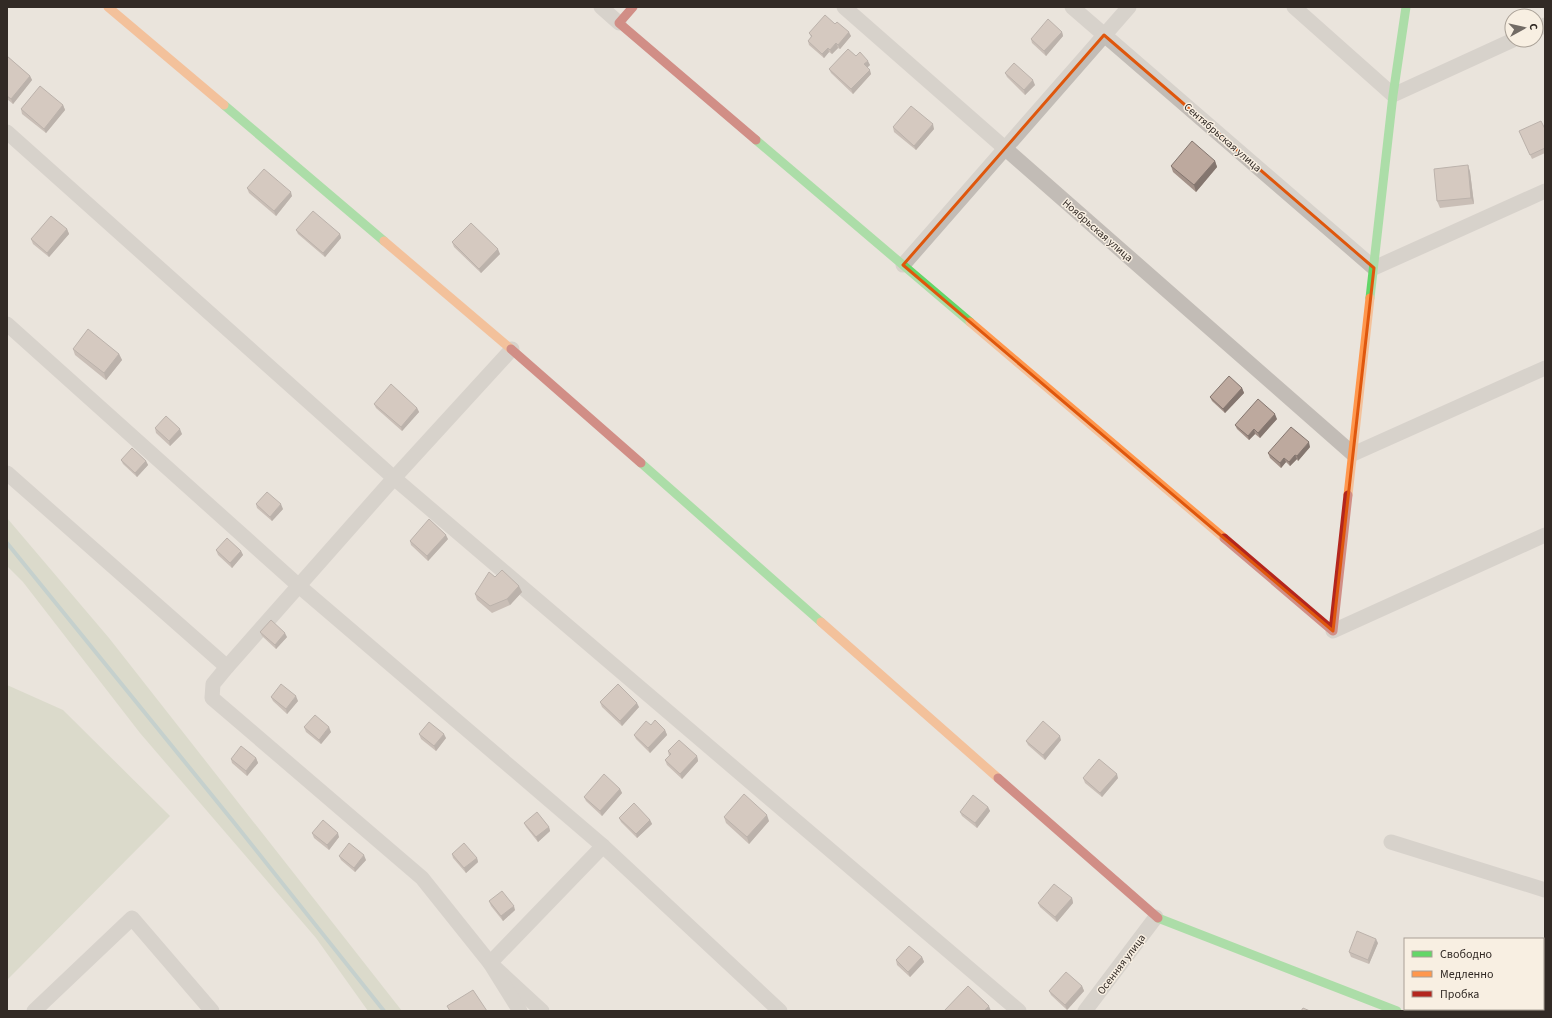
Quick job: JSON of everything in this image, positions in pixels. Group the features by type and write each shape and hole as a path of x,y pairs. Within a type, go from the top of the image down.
{"street":[{"path":"108,7 512,349 1156,917 1397,1011"},
{"path":"601,7 1334,631"},
{"path":"619,23 633,7"},
{"name":"Ноябрьская улица","path":"844,7 1353,454"},
{"name":"Сентябрьская улица","path":"1072,7 1374,268"},
{"path":"903,265 1129,7"},
{"path":"1294,7 1393,95"},
{"path":"1334,631 1393,95 1406,7"},
{"path":"1393,95 1504,44"},
{"path":"7,132 394,478 1019,1011"},
{"path":"1374,268 1545,191"},
{"path":"7,324 299,586 603,846 780,1011"},
{"path":"512,349 394,478 227,667 213,684 212,698 422,878 490,964 520,1011"},
{"path":"1353,454 1545,368"},
{"path":"7,473 227,667"},
{"path":"1334,631 1545,535"},
{"path":"1392,842 1545,890"},
{"path":"490,964 603,846"},
{"name":"Осенняя улица","path":"1086,1011 1156,917"},
{"path":"34,1011 132,918 212,1011"},
{"path":"490,964 542,1011"}],"highlighted area":[{"path":"1104,35 1374,268 1333,631 903,265"}],"green space":[{"path":"7,518 109,638 402,1011 368,1011 316,938 140,733 23,582 7,566"},
{"path":"7,685 63,710 170,816 7,980"}],"building":[{"path":"825,15 835,24 837,22 849,32 838,45 836,43 830,50 828,48 822,54 808,41 812,36 809,33"},
{"path":"1048,19 1062,32 1044,51 1031,39"},
{"path":"848,49 856,56 860,52 868,61 864,64 870,70 851,89 829,69"},
{"path":"7,56 30,76 11,99 7,96"},
{"path":"1014,63 1033,80 1024,90 1005,73"},
{"path":"40,86 63,105 44,129 21,109"},
{"path":"911,106 933,124 914,146 893,127"},
{"path":"1541,121 1545,129 1545,148 1530,155 1519,131"},
{"path":"1192,141 1215,161 1194,185 1171,166"},
{"path":"1468,165 1471,198 1437,201 1434,169"},
{"path":"264,169 291,192 274,211 247,188"},
{"path":"313,211 340,234 323,253 296,230"},
{"path":"51,216 67,229 47,253 31,239"},
{"path":"471,223 498,249 479,269 452,242"},
{"path":"88,329 119,354 104,373 73,349"},
{"path":"1229,376 1242,388 1223,409 1210,397"},
{"path":"391,384 417,408 401,427 374,404"},
{"path":"1258,399 1275,414 1258,433 1254,429 1248,436 1235,425"},
{"path":"166,416 180,429 169,441 155,428"},
{"path":"1291,427 1309,442 1297,456 1295,455 1289,462 1284,458 1280,463 1268,453"},
{"path":"132,448 146,461 135,473 121,460"},
{"path":"267,492 281,504 270,517 256,504"},
{"path":"429,519 446,535 427,556 410,541"},
{"path":"227,538 241,551 230,563 216,550"},
{"path":"502,570 519,586 507,599 490,606 475,594 489,572 495,577"},
{"path":"271,620 285,633 275,645 260,632"},
{"path":"281,684 296,696 286,709 271,697"},
{"path":"618,684 637,703 620,721 600,702"},
{"path":"315,715 329,727 319,740 304,727"},
{"path":"655,720 665,730 648,748 634,735 646,721 651,725"},
{"path":"1043,721 1060,736 1043,755 1026,741"},
{"path":"429,722 444,734 434,746 419,734"},
{"path":"679,740 697,756 680,774 665,760 671,754 668,751"},
{"path":"241,746 256,758 246,771 231,759"},
{"path":"1099,759 1117,774 1100,793 1083,778"},
{"path":"604,774 620,789 600,811 584,797"},
{"path":"744,794 767,815 747,837 724,817"},
{"path":"973,795 988,807 975,823 960,812"},
{"path":"634,803 650,820 636,834 619,818"},
{"path":"537,812 549,827 536,837 524,823"},
{"path":"323,820 338,833 327,845 312,833"},
{"path":"349,843 364,855 354,868 339,856"},
{"path":"464,843 477,858 464,868 452,854"},
{"path":"1054,884 1072,898 1055,917 1038,903"},
{"path":"502,891 514,906 501,916 489,901"},
{"path":"1357,931 1376,939 1368,960 1349,952"},
{"path":"909,946 922,957 908,972 896,960"},
{"path":"1066,972 1082,986 1065,1005 1049,991"},
{"path":"968,986 989,1006 984,1011 944,1011"},
{"path":"473,990 487,1011 450,1011 447,1006"},
{"path":"1303,1008 1310,1011 1301,1011"}],"waterway":[{"path":"7,543 232,820 384,1011"}],"traffic: fast":[{"path":"1370,298 1393,95 1406,7"},
{"path":"224,105 384,241"},
{"path":"756,140 970,322"},
{"path":"641,463 821,622"},
{"path":"1158,918 1397,1011"}],"traffic: slow":[{"path":"108,7 224,105"},
{"path":"384,241 511,349"},
{"path":"1348,495 1370,298"},
{"path":"970,322 1224,538"},
{"path":"821,622 998,778"}],"traffic: jam":[{"path":"633,7 619,23 756,140"},
{"path":"511,349 641,463"},
{"path":"1224,538 1333,631 1348,495"},
{"path":"998,778 1158,918"}]}
